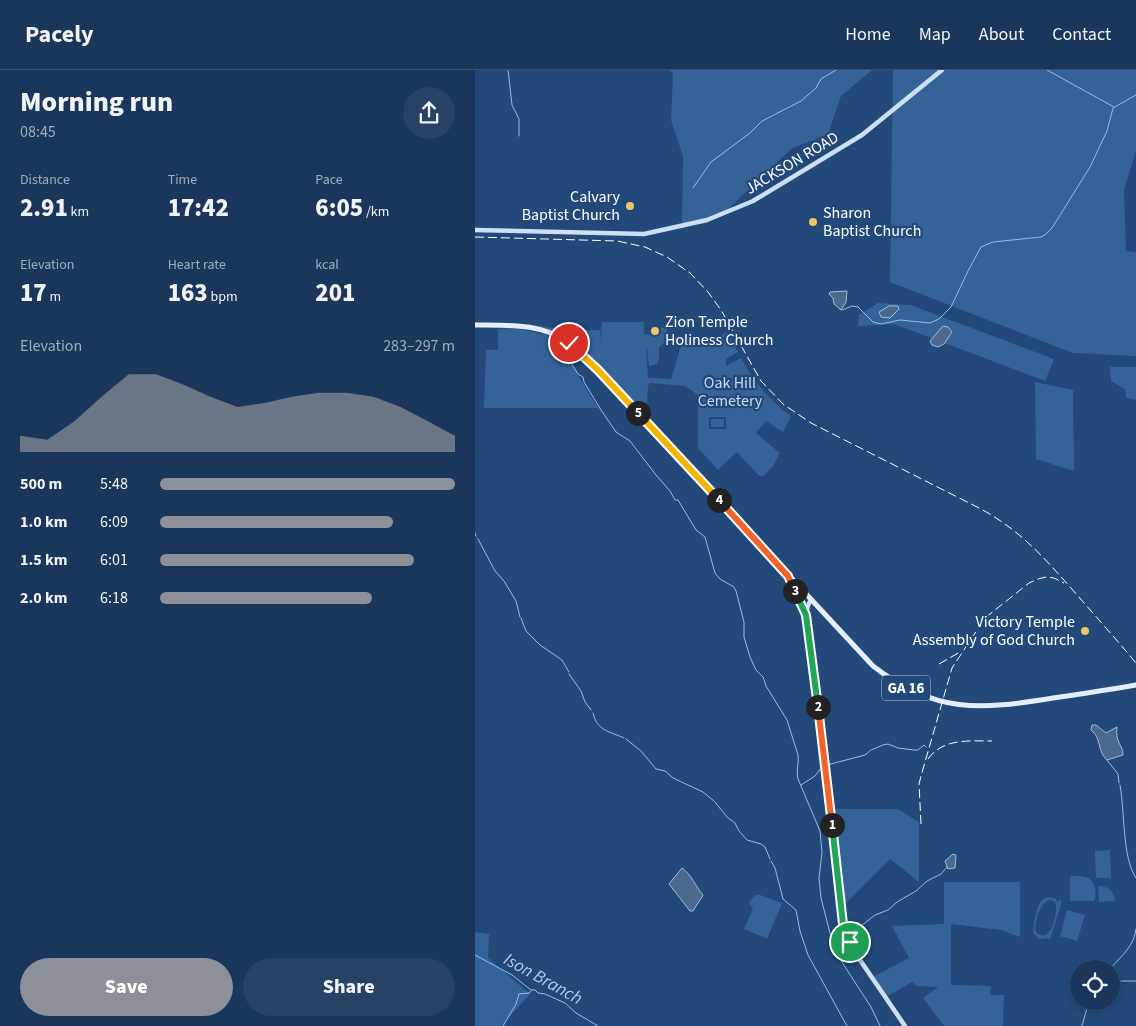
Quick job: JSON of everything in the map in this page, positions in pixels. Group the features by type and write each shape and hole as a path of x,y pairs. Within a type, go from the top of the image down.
{"main road":[{"name":"JACKSON ROAD","path":"475,230 653,233 732,211 753,201 862,135 942,70"},
{"name":"GA 16","path":"475,325 532,327 561,338 573,345 873,666 885,676 906,688 942,702 964,706 987,707 1019,704 1136,685"},
{"path":"788,576 804,608 811,643 843,924 860,960 905,1026"},
{"path":"804,608 811,600"},
{"path":"804,608 809,605 815,605"}],"green space":[{"path":"670,70 872,70 841,96 828,134 791,149 722,215 682,225 683,156 671,120 673,74"},
{"path":"893,70 1136,70 1136,151 1124,190 1126,251 1136,252 1136,356 1073,353 890,282"},
{"path":"878,303 911,305 1054,359 1045,381 894,324 858,326 859,315"},
{"name":"Oak Hill Cemetery","path":"602,322 644,322 644,334 657,335 657,333 661,333 661,328 667,328 668,340 659,347 657,364 649,366 646,347 648,378 671,379 683,339 714,339 727,332 738,352 726,359 726,366 741,358 763,390 791,416 783,432 766,421 756,433 780,453 773,466 764,476 759,476 737,452 718,470 698,448 698,395 685,386 650,383 648,386 647,403 642,414 581,349 582,330 600,330 602,347","holes":["709,417 726,417 726,429 709,429"]},
{"path":"535,325 553,328 577,328 573,343"},
{"path":"516,328 558,339 598,408 484,408 486,350 498,350 498,329"},
{"path":"1110,367 1136,367 1136,400 1126,398 1125,389 1111,381"},
{"path":"1035,382 1073,390 1074,471 1036,459"},
{"path":"711,419 724,419 724,427 711,427"},
{"path":"828,809 898,809 919,822 919,882 890,859 840,909"},
{"path":"1110,850 1111,878 1096,878 1095,851"},
{"path":"1070,877 1085,877 1091,881 1096,891 1094,901 1070,901"},
{"path":"944,882 1020,882 1020,937 1001,930 951,924 951,985 991,986 990,995 1004,995 1003,1026 944,1026 923,998 938,987 917,986 912,982 885,998 871,978 909,958 892,926 944,924"},
{"path":"1098,886 1110,890 1115,901 1099,902"},
{"path":"755,895 782,903 767,939 744,929 753,909 749,903"},
{"path":"1050,897 1056,899 1058,903 1059,900 1062,901 1050,940 1047,938 1040,939 1034,934 1034,921 1040,903 1043,899","holes":["1050,900 1055,902 1056,913 1052,926 1045,935 1041,935 1036,932 1039,913 1046,902"]},
{"path":"1067,910 1085,915 1077,941 1060,936"},
{"path":"475,932 489,934 488,958 530,994 501,1026 475,1026"}],"shaded area":[{"path":"847,291 846,302 841,310 834,304 833,298 829,294 830,292"},
{"path":"889,306 898,306 899,309 890,318 881,317 879,312"},
{"path":"943,326 948,327 952,332 944,344 938,347 932,345 930,341"},
{"path":"1092,725 1096,725 1106,733 1117,727 1117,737 1123,755 1107,760 1102,753 1097,737 1091,730"},
{"path":"953,854 956,855 955,868 948,869 945,861"},
{"path":"682,868 703,895 693,911 690,911 669,884"}],"waterway":[{"path":"508,70 512,105 519,119 519,136"},
{"path":"693,188 711,162 750,133 762,121 801,101 816,88 821,79 836,70"},
{"path":"1047,70 1114,107"},
{"path":"842,310 852,306 858,307 873,322 881,324 900,320 930,323 939,319 951,307 981,247 993,242 1041,237 1052,228 1090,167 1107,131 1113,108 1136,95"},
{"path":"567,350 566,355 578,374 583,377 584,382 616,432 630,441 675,500 678,500 696,530 705,537 715,573 720,579 734,587 736,591 744,622 744,637 750,657 787,720 798,755 798,779 820,831 822,853 819,878 821,898 831,937"},
{"path":"478,539 495,571 504,581 516,601 520,617"},
{"path":"521,618 526,631 540,645 562,660 569,672"},
{"path":"569,674 591,710"},
{"path":"593,713 597,724 609,732 624,738"},
{"path":"626,739 641,751 656,769 665,771 673,778 703,792 714,801"},
{"path":"827,765 865,755 871,750 888,744 898,748 914,750 918,750 924,745 926,747"},
{"path":"1107,760 1118,774 1119,783"},
{"path":"801,785 815,776 821,768"},
{"path":"1120,785 1128,858 1136,878"},
{"path":"715,802 727,817 735,823 747,840 765,847 770,859"},
{"path":"771,861 775,868 783,899 796,910 800,931 808,955 847,1026"},
{"path":"851,934 875,915 888,910 927,881 941,874 947,867"},
{"path":"1118,960 1133,941 1136,929"},
{"path":"838,948 836,953 871,1007 880,1026"},
{"name":"Ison Branch","path":"475,955 512,975 531,990 565,1003 576,1013 598,1026"},
{"path":"1120,981 1136,981"},
{"path":"503,1026 516,1004 519,994 531,991"},
{"path":"1082,1026 1086,1010"}],"railway":[{"path":"475,237 617,241 645,247 667,257 690,273 708,292 721,310 761,381 783,404 811,423 981,509 1009,527 1044,559 1136,663"},
{"path":"921,824 919,784 952,668 985,618 1029,583 1046,577 1054,578 1064,583"},
{"path":"939,664 960,652"},
{"path":"928,759 934,752 949,744 966,741 992,741"}],"place":[{"name":"Calvary Baptist Church","path":"630,206"},
{"name":"Sharon Baptist Church","path":"813,222"},
{"name":"Zion Temple Holiness Church","path":"655,331"},
{"name":"Victory Temple Assembly of God Church","path":"1085,631"}],"route":[{"path":"569,343 598,370 788,576 806,615 843,924 850,942"}]}
